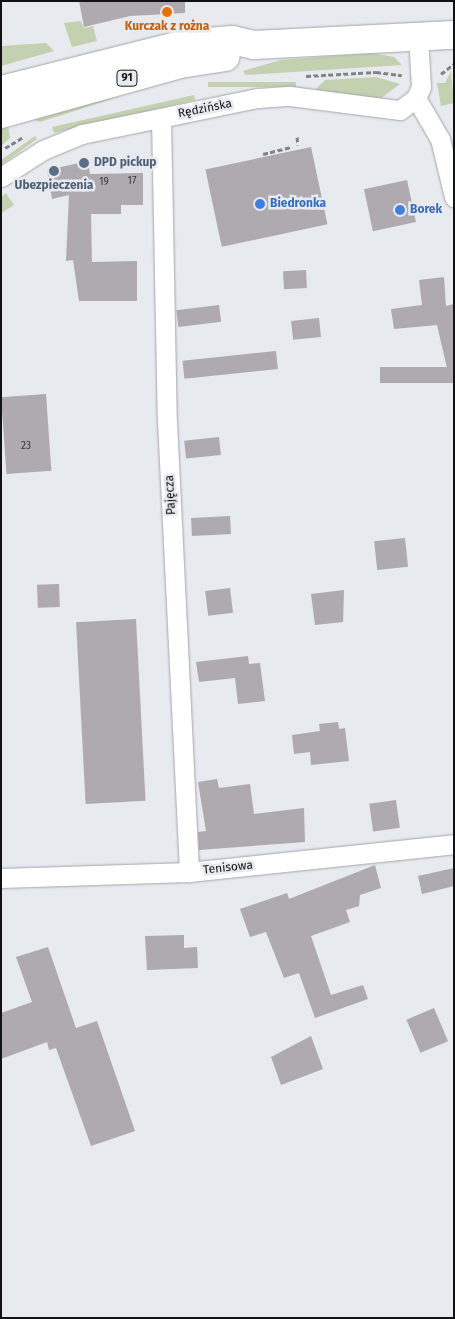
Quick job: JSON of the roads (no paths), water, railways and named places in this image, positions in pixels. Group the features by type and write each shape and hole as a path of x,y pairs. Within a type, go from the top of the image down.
{"main road":[{"name":"91","path":"1,90 177,45 232,40 254,46 454,35"},
{"name":"91","path":"1,114 180,64 235,55 254,46"}],"street":[{"path":"418,36 421,87 416,98 440,139 454,197"},
{"name":"Rędzińska","path":"1,178 62,141 258,98 290,96 388,110 400,110 416,98"},
{"name":"Pajęcza","path":"161,118 167,421 189,872"},
{"name":"Tenisowa","path":"1,878 189,872 454,844"}],"place":[{"name":"Kurczak z rożna","path":"167,12"},
{"name":"DPD pickup","path":"84,163"},
{"name":"Ubezpieczenia","path":"54,171"},
{"name":"Biedronka","path":"260,204"},
{"name":"Borek","path":"400,210"}]}
